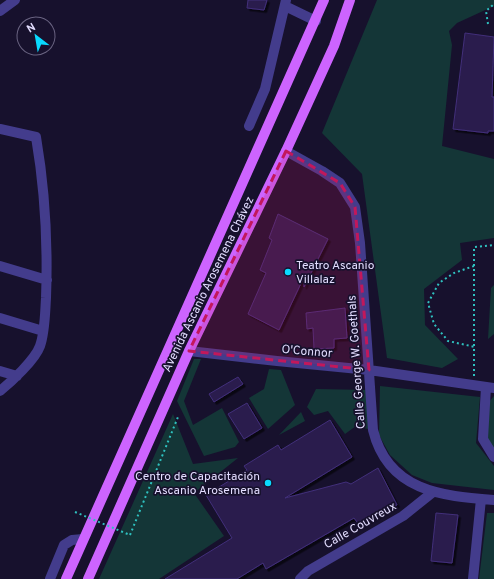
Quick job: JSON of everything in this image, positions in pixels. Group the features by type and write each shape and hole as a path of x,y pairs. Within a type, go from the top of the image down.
{"main road":[{"name":"Avenida Ascanio Arosemena Chávez","path":"66,579 316,21 324,0"},
{"name":"Avenida Ascanio Arosemena Chávez","path":"88,579 189,350 286,151 334,46 350,0"}],"street":[{"path":"0,10 15,0"},
{"path":"249,126 265,89 286,3 316,21"},
{"path":"0,129 36,137 42,169 47,280 43,331 40,347 17,376 0,391"},
{"name":"Calle George W. Goethals","path":"286,151 340,183 355,207 360,243 373,430 377,446 387,461 398,472 414,484 433,492 494,500"},
{"path":"0,266 47,280"},
{"path":"0,318 43,331"},
{"name":"O'Connor","path":"189,350 369,370 473,386 490,387"},
{"path":"0,371 17,376"},
{"path":"490,387 483,439 494,458"},
{"name":"Calle Couvreux","path":"300,579 308,571 403,516 433,492"},
{"path":"473,579 481,499"},
{"path":"50,579 64,545 72,540 83,539"}],"path":[{"path":"488,24 486,12 494,4"},
{"path":"473,386 475,347 474,247 494,245"},
{"path":"474,266 454,273 439,283 428,302 434,324 448,342 475,347"},
{"path":"74,512 130,536 178,417"}],"highlighted area":[{"path":"286,151 340,183 355,207 369,370 189,351"}],"green space":[{"path":"377,0 494,0 494,6 457,23 449,31 452,45 442,146 494,159 494,238 460,243 462,260 424,289 425,325 458,359 442,368 387,358 362,174 322,133"},
{"path":"494,285 494,334 488,339 491,288"},
{"path":"194,359 201,359 184,401 193,425 222,408 239,442 235,447 204,456 177,401"},
{"path":"269,369 281,370 295,405 268,429 249,398 264,389"},
{"path":"380,386 480,397 476,443 494,466 494,490 432,483 412,475 390,455 379,435"},
{"path":"316,389 368,390 368,429 356,426 345,434 328,411 314,415 307,407"},
{"path":"494,396 494,454 488,441 488,403"},
{"path":"301,412 305,421 279,435"},
{"path":"173,414 193,464 238,458 194,493 224,536 159,579 99,579"},
{"path":"487,513 494,513 494,579 479,579"}],"building":[{"path":"248,0 267,0 264,10 247,8"},
{"path":"465,33 494,37 492,97 494,97 494,131 488,131 488,133 453,129"},
{"name":"Teatro Ascanio Villalaz","path":"278,214 328,239 304,287 304,277 279,330 248,314 266,273 260,270 272,240 269,238"},
{"path":"345,308 347,338 334,339 334,348 314,349 313,328 307,329 306,313"},
{"path":"238,377 243,384 214,402 209,394"},
{"path":"247,403 262,428 244,439 228,414"},
{"path":"330,420 352,457 285,498 346,482 351,484 378,468 397,505 360,526 354,518 266,569 263,563 237,579 165,579 232,538 206,495 247,470 244,466 278,445 281,450"},
{"path":"436,513 458,515 452,563 431,561"}],"place":[{"name":"Teatro Ascanio Villalaz","path":"288,272"},
{"name":"Centro de Capacitación Ascanio Arosemena","path":"268,483"}]}
